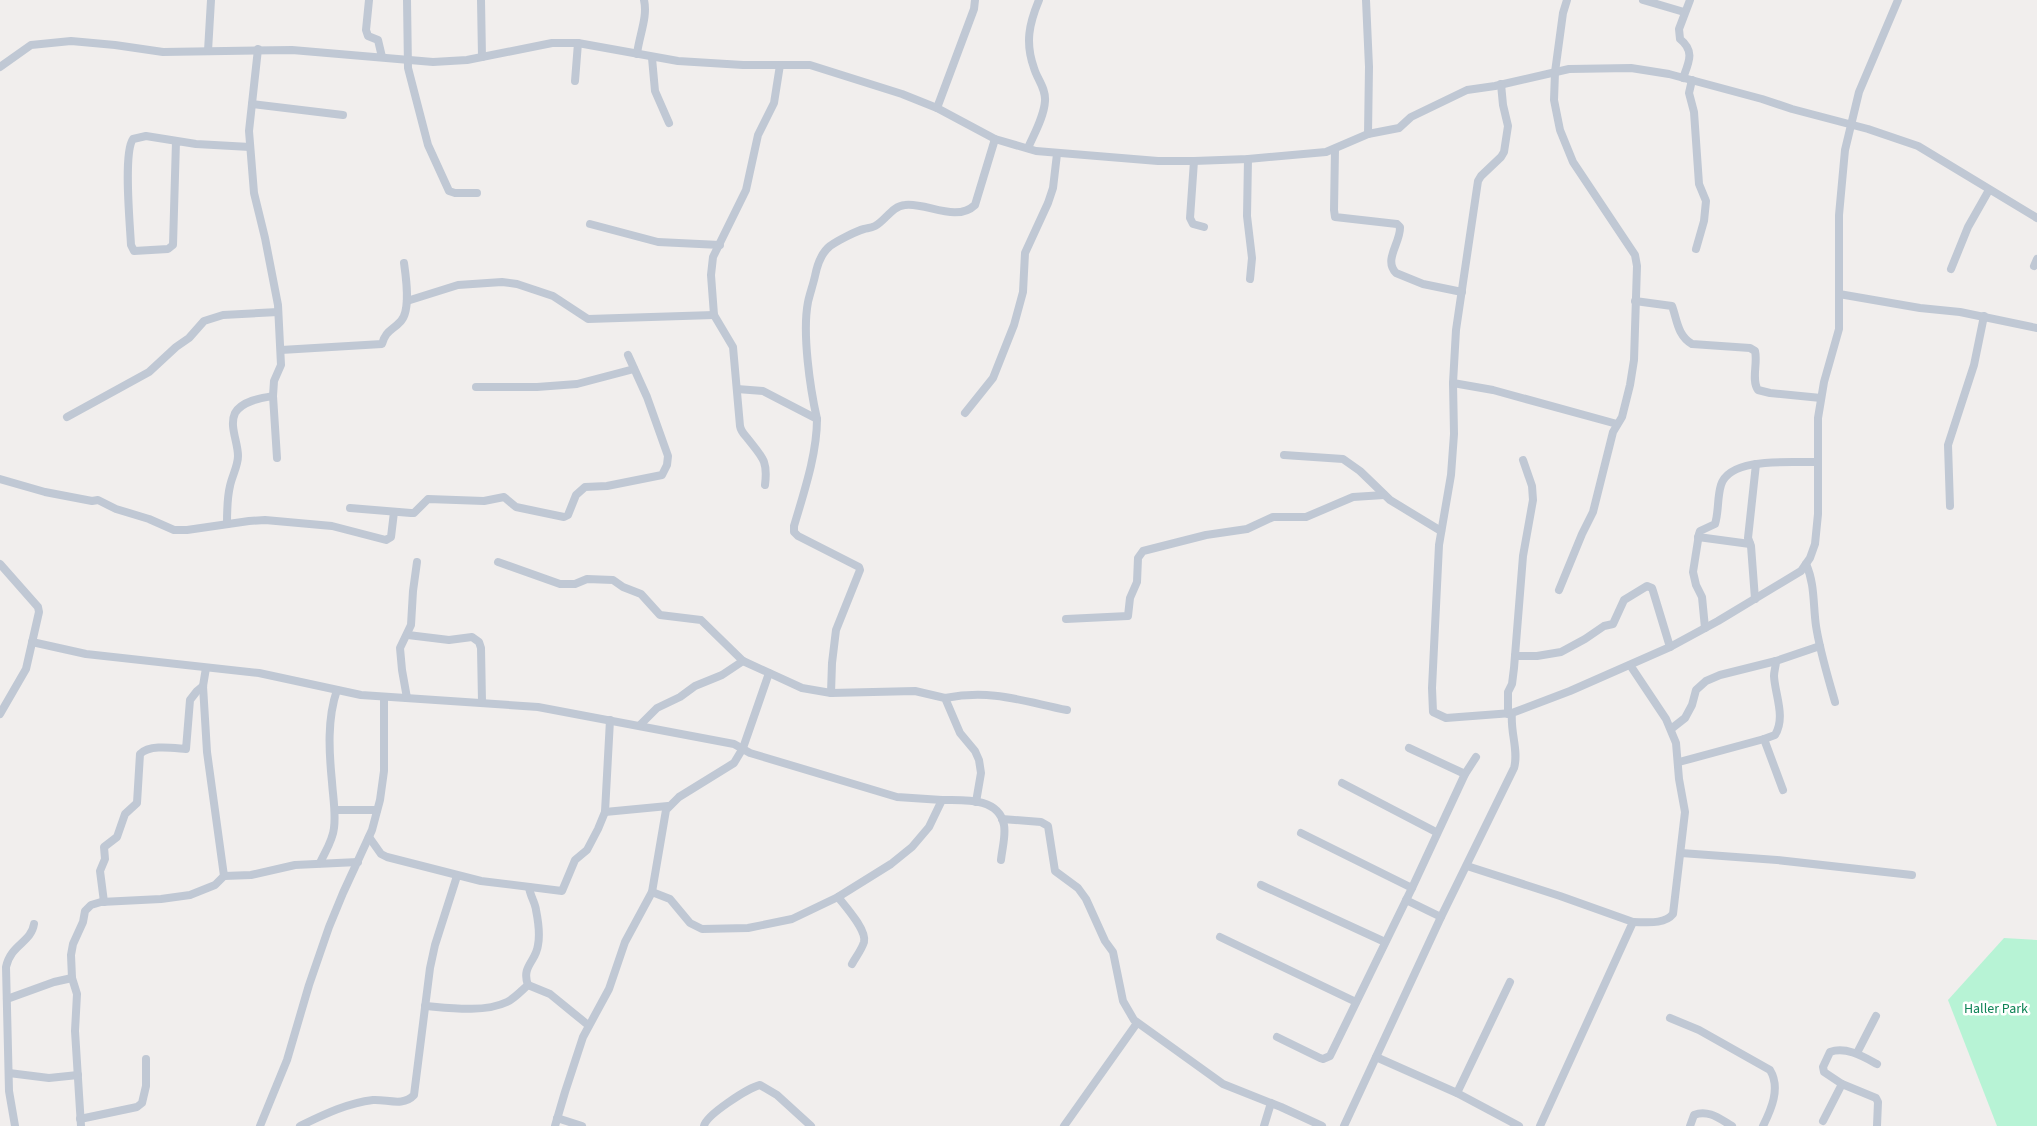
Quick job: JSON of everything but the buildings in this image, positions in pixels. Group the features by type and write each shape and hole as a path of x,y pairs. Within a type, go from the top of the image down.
{"street":[{"path":"208,52 211,0"},
{"path":"369,0 366,30 368,36 378,40 382,57"},
{"path":"407,0 407,59 424,134 448,190 455,193 477,193"},
{"path":"481,0 482,57"},
{"path":"637,54 646,10 644,0"},
{"path":"937,108 974,9 975,0"},
{"path":"1028,148 1043,111 1045,100 1042,86 1034,68 1028,29 1038,0"},
{"path":"1366,0 1368,134"},
{"path":"1559,590 1593,512 1617,424 1622,416 1633,370 1636,258 1568,153 1556,117 1554,100 1555,72 1563,13 1567,0"},
{"path":"1643,0 1684,12"},
{"path":"1683,78 1688,65 1689,50 1688,45 1680,39 1679,34 1684,12 1690,0"},
{"path":"1501,84 1508,126 1504,152 1478,181 1456,330 1453,383 1454,434 1451,476 1440,531 1432,660 1433,712 1446,718 1510,714 1630,665 1670,647 1705,628 1801,571 1806,564 1815,544 1818,514 1818,418 1821,398 1839,329 1838,248 1842,181 1850,124 1859,92 1898,0"},
{"path":"0,68 26,47 42,43 71,41 163,52 258,49 442,62 482,57 539,45 578,43 652,58 678,61 780,65 804,64 884,88 937,108 994,139 1028,148 1056,154 1158,161 1194,161 1248,159 1326,152 1368,134 1399,128 1411,117 1464,91 1576,68 1609,67 1655,71 1692,80 1850,124 1918,146 2037,218"},
{"path":"575,81 578,43"},
{"path":"258,49 249,131 254,193 267,245 278,312 281,364 274,381 273,396 277,458"},
{"path":"652,58 655,91 669,123"},
{"path":"765,486 767,471 764,460 742,433 740,426 733,347 714,315 711,275 713,257 746,190 758,136 774,103 780,65"},
{"path":"1692,80 1689,93 1694,108 1699,184 1706,200 1704,221 1696,250"},
{"path":"252,104 343,115"},
{"path":"176,141 173,245 168,250 134,250 131,245 128,174 131,141 135,137 146,136 176,141 250,147"},
{"path":"831,693 836,630 860,570 858,567 831,555 794,532 813,449 817,419 811,382 806,324 808,302 817,266 830,246 874,226 900,206 907,204 957,212 971,209 975,205 994,139"},
{"path":"1335,149 1335,217 1397,224 1400,227 1400,233 1391,259 1393,270 1423,284 1462,292"},
{"path":"965,413 993,378 1014,324 1023,292 1024,253 1048,203 1053,188 1056,154"},
{"path":"1248,159 1247,216 1252,258 1250,279"},
{"path":"1194,161 1190,218 1193,224 1204,227"},
{"path":"1951,269 1968,228 1989,190"},
{"path":"590,224 658,242 720,245"},
{"path":"281,350 382,344 387,332 403,320 406,301 404,262"},
{"path":"406,301 458,285 502,282 517,284 553,296 588,319 714,315"},
{"path":"1839,294 1920,308 1984,316 2037,328"},
{"path":"1635,301 1672,306 1676,324 1692,344 1750,348 1755,351 1755,386 1758,390 1821,398"},
{"path":"67,417 149,372 176,347 189,338 204,321 223,315 278,312"},
{"path":"1950,506 1948,446 1974,365 1984,316"},
{"path":"350,508 414,512 428,499 484,500 504,497 516,507 564,517 568,515 576,495 585,487 607,486 662,475 667,465 668,456 647,396 628,354"},
{"path":"476,387 538,387 577,384 634,369"},
{"path":"1453,383 1521,397 1617,424"},
{"path":"737,389 762,391 817,419"},
{"path":"228,524 229,490 238,455 233,419 241,407 253,400 273,396"},
{"path":"1284,455 1343,459 1360,471 1384,495 1410,514 1440,531"},
{"path":"1344,1126 1441,917 1514,768 1516,759 1508,692 1512,684 1523,556 1533,492 1523,460"},
{"path":"1705,628 1702,597 1693,572 1698,537 1700,530 1715,524 1721,484 1727,474 1731,471 1756,464 1818,462"},
{"path":"1755,599 1748,538 1756,464"},
{"path":"0,479 45,492 92,501 98,500 116,509 156,521 170,530 187,530 265,520 315,524 354,530 386,540 391,537 394,512"},
{"path":"1066,619 1128,616 1130,598 1137,582 1138,558 1141,552 1146,550 1206,535 1247,529 1273,517 1306,517 1353,498 1384,495"},
{"path":"1698,537 1750,544"},
{"path":"407,698 400,648 408,635 411,625 417,562"},
{"path":"498,562 560,584 574,584 587,579 613,580 623,587 641,594 660,615 705,623 743,661 802,688 831,693 914,691 945,698 972,694 1010,697 1067,710"},
{"path":"0,564 39,609 23,674 0,714"},
{"path":"1806,564 1814,588 1816,623 1820,646 1835,702"},
{"path":"1515,656 1548,655 1567,650 1601,628 1612,624 1624,600 1647,586 1652,588 1670,647"},
{"path":"408,635 450,640 467,637 476,639 481,648 482,702"},
{"path":"32,642 86,654 259,673 337,690 384,697 531,706 734,744 750,753 785,765 889,795 910,799 985,803 994,807 1004,825 1001,860"},
{"path":"1671,729 1685,718 1692,705 1696,690 1706,681 1720,674 1776,661 1820,646"},
{"path":"640,725 658,708 743,661"},
{"path":"1679,762 1775,735 1778,731 1780,704 1774,676 1776,661"},
{"path":"1467,866 1633,922 1662,921 1671,916 1681,853 1685,812 1679,779 1676,743 1671,729 1656,702 1630,665"},
{"path":"206,668 203,686 207,752 224,876"},
{"path":"582,1126 556,1122 579,1046 588,1025 609,989 625,942 652,892 663,820 668,806 678,797 734,763 743,748 769,673"},
{"path":"104,902 100,870 104,859 103,850 105,845 117,837 125,814 137,803 140,754 144,751 160,748 186,749 190,700 203,686"},
{"path":"320,863 333,834 335,810 330,764 330,720 331,708 337,690"},
{"path":"260,1126 287,1060 309,984 329,927 369,837 377,810 384,771 384,697"},
{"path":"945,698 960,733 975,751 978,760 981,773 976,802"},
{"path":"369,837 384,856 481,881 529,888 562,890 575,860 587,850 605,812 610,720"},
{"path":"1764,738 1784,790"},
{"path":"1409,748 1465,774"},
{"path":"1277,1036 1320,1058 1326,1058 1334,1049 1412,888 1436,832 1465,774 1476,757"},
{"path":"1342,783 1436,832"},
{"path":"652,892 670,899 690,922 702,929 765,926 792,919 838,897 891,864 912,847 929,827 942,800"},
{"path":"605,812 668,806"},
{"path":"335,810 377,810"},
{"path":"1002,819 1041,822 1048,826 1054,868 1059,875 1078,888 1086,899 1105,941 1114,954 1122,1002 1130,1016 1137,1023 1223,1084 1322,1126"},
{"path":"1301,833 1412,888"},
{"path":"1681,853 1777,860 1912,875"},
{"path":"146,1059 146,1086 142,1103 137,1107 80,1123 75,1031 77,994 72,978 72,947 83,922 84,914 91,905 104,902 161,899 190,895 215,885 224,876 252,875 295,865 358,862"},
{"path":"300,1126 333,1111 359,1103 376,1100 400,1102 412,1098 417,1087 419,1050 435,944 457,876"},
{"path":"1261,885 1385,942"},
{"path":"528,985 526,972 536,953 538,936 536,908 532,902 529,888"},
{"path":"838,897 853,916 864,937 863,944 852,964"},
{"path":"1406,900 1441,917"},
{"path":"1540,1126 1633,922"},
{"path":"15,1126 9,1091 6,967 8,957 13,950 29,937 34,924"},
{"path":"1220,937 1356,1002"},
{"path":"7,999 54,982 72,978"},
{"path":"1457,1093 1510,982"},
{"path":"528,985 550,994 588,1025"},
{"path":"425,1006 462,1009 504,1004 528,985"},
{"path":"1858,1053 1876,1016"},
{"path":"1670,1018 1699,1030 1770,1070 1774,1080 1773,1101 1763,1126"},
{"path":"1064,1126 1137,1023"},
{"path":"0,1035 9,1035"},
{"path":"1877,1064 1858,1053 1835,1051 1828,1054 1823,1067 1824,1072 1842,1084 1878,1100 1877,1126"},
{"path":"1376,1057 1457,1093 1519,1126"},
{"path":"9,1073 49,1078 78,1076"},
{"path":"1824,1121 1842,1084"},
{"path":"704,1126 705,1121 712,1115 752,1087 760,1085 777,1096 811,1126"},
{"path":"1264,1126 1271,1103"},
{"path":"1690,1126 1694,1115 1700,1112 1712,1114 1732,1126"}],"green space":[{"name":"Haller Park","path":"2004,938 2037,940 2037,1126 1997,1126 1948,1000"}]}
